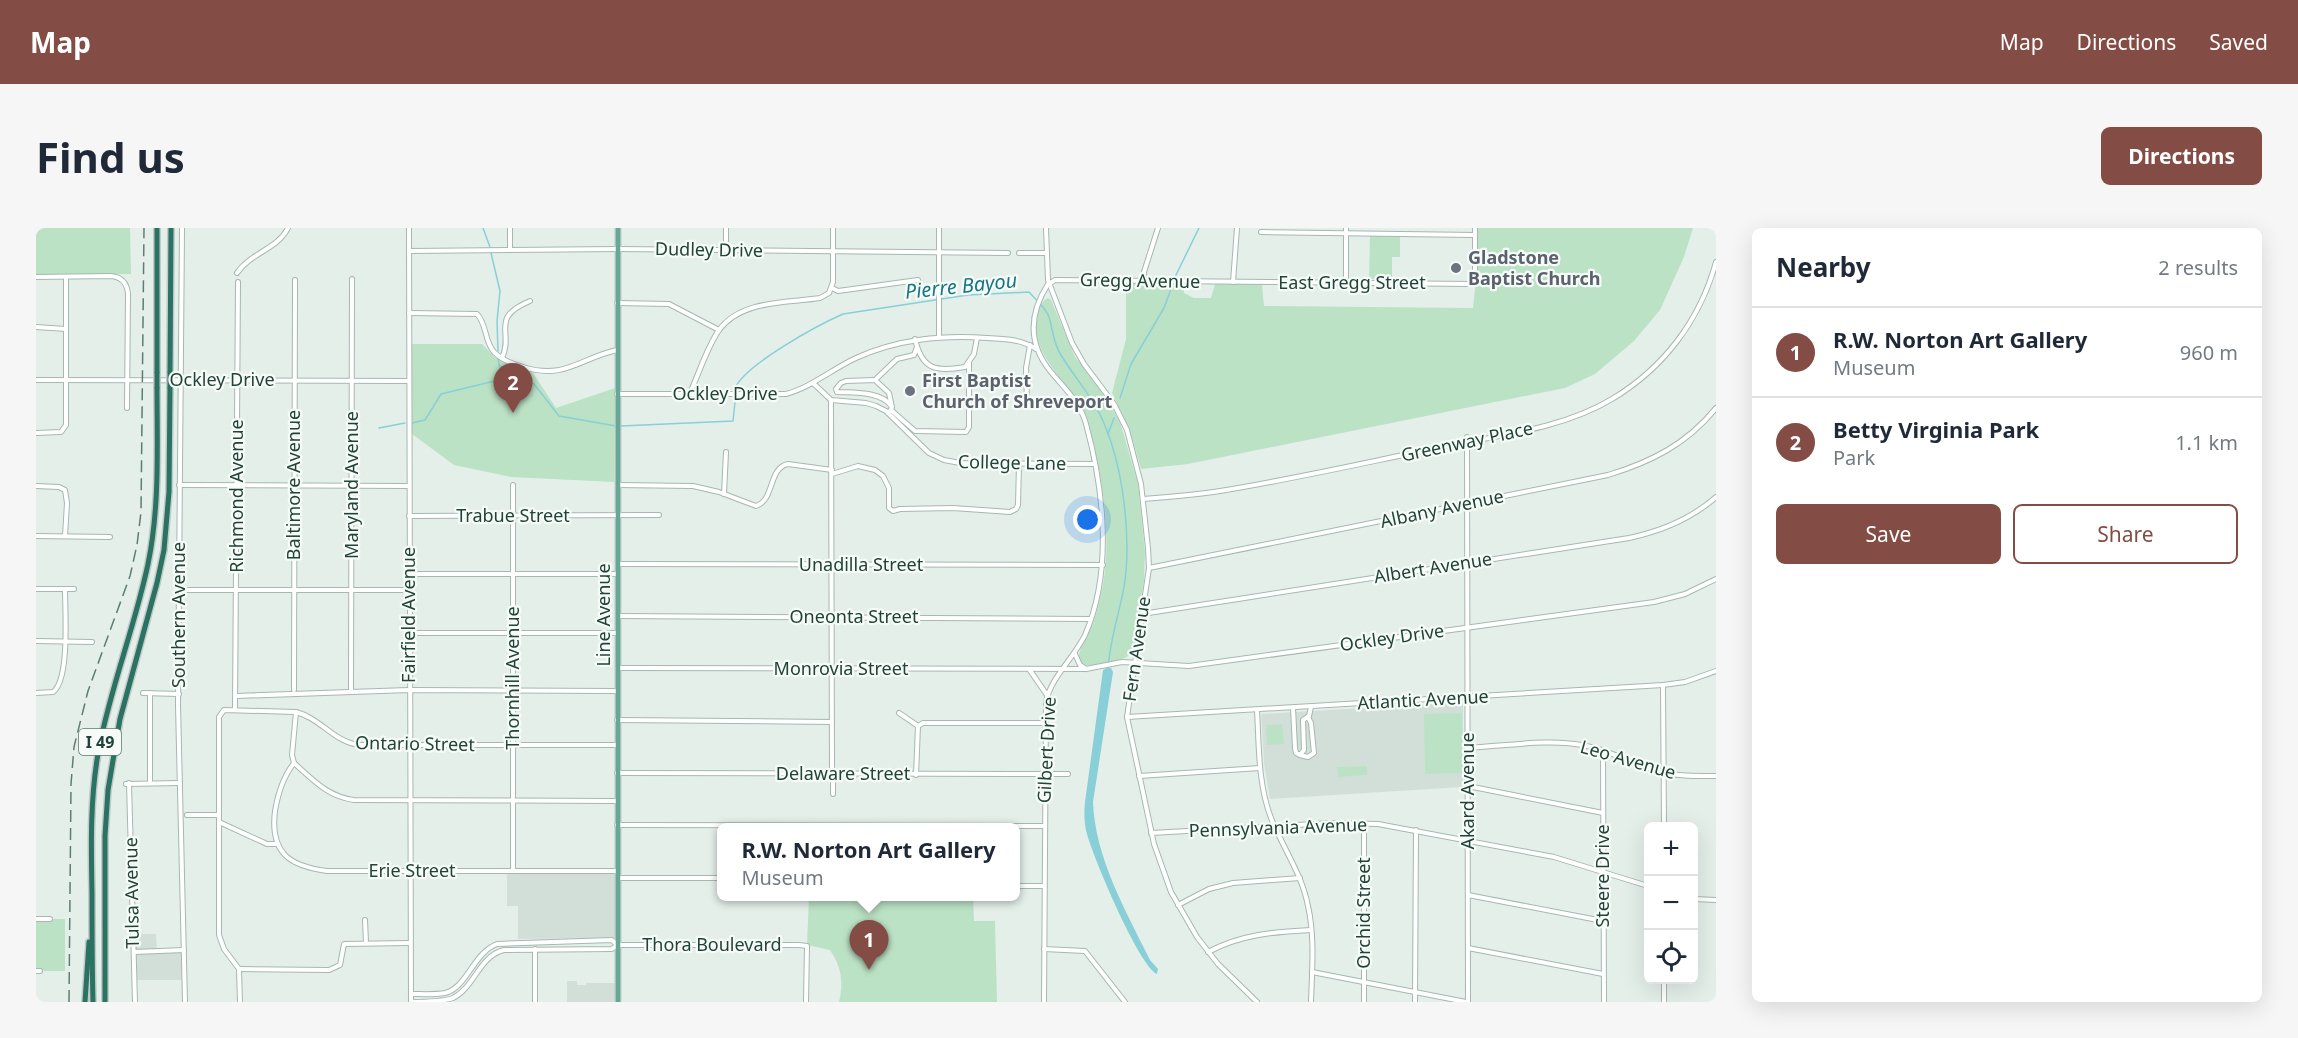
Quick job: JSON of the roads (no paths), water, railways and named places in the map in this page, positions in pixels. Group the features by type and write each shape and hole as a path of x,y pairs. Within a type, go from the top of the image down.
{"highway":[{"name":"I 49","path":"93,1002 90,836 99,748 144,583 152,538 157,478 157,228"},
{"name":"I 49","path":"107,1002 105,992 105,836 108,790 119,726 164,550 169,492 171,228"},
{"path":"85,1002 92,895"}],"main road":[{"name":"Line Avenue","path":"618,228 618,1002"}],"street":[{"name":"Southern Avenue","path":"182,228 178,694 185,1002"},
{"path":"237,273 247,260 281,238 288,228"},
{"name":"Fairfield Avenue","path":"409,228 408,633 411,1002"},
{"path":"510,228 510,250"},
{"path":"726,228 726,250"},
{"path":"689,394 719,330 729,320 747,310 824,297 832,288 833,228"},
{"path":"939,228 939,337"},
{"path":"1037,349 1032,331 1038,305 1049,284 1046,228"},
{"path":"1144,281 1144,272 1158,228"},
{"path":"1233,282 1237,228"},
{"path":"1261,232 1475,234 1475,228"},
{"path":"1346,231 1346,284"},
{"name":"East Gregg Street","path":"1233,282 1472,284 1475,279 1475,234"},
{"name":"Dudley Drive","path":"409,251 618,249 1008,253"},
{"path":"1019,253 1047,253"},
{"name":"Greenway Place","path":"1143,500 1218,491 1467,439 1545,426 1575,417 1599,407 1634,384 1663,358 1686,329 1704,296 1716,262"},
{"path":"36,433 63,431 66,425 66,276"},
{"path":"36,277 114,276 125,282 128,294 127,408"},
{"name":"Maryland Avenue","path":"351,692 352,279"},
{"name":"Baltimore Avenue","path":"294,690 295,280"},
{"path":"832,288 838,291 918,280"},
{"name":"Gregg Avenue","path":"1049,284 1055,280 1233,282"},
{"name":"Richmond Avenue","path":"235,710 238,282"},
{"name":"Fern Avenue","path":"1049,284 1077,354 1107,392 1124,424 1139,473 1149,568 1127,717 1151,833 1165,877 1178,905 1208,952 1257,1002"},
{"path":"502,358 506,319 513,310 530,301"},
{"path":"617,303 669,304 719,330"},
{"path":"409,313 477,314 482,320 489,345 502,358 534,370 556,372 617,350"},
{"path":"36,327 66,329"},
{"name":"Ockley Drive","path":"617,394 781,394 796,391 813,383 869,352 915,339 939,337 1016,340 1037,349"},
{"path":"969,362 969,427 966,432 915,431 890,410 888,402 875,395 837,392 837,386 842,382 875,380 897,358 914,355 932,368 965,367 974,354 977,338"},
{"path":"915,339 923,361"},
{"path":"1027,402 1026,368 1030,345"},
{"path":"914,355 917,347"},
{"name":"Gilbert Drive","path":"1037,349 1050,371 1071,394 1086,425 1103,528 1103,565 1097,603 1075,653 1048,695 1045,723 1044,1002"},
{"name":"Ockley Drive","path":"36,380 409,381"},
{"path":"875,380 889,393 890,410"},
{"path":"813,383 831,400 833,795"},
{"name":"College Lane","path":"831,400 869,403 890,410 921,446 944,460 960,463 1094,464"},
{"name":"Albany Avenue","path":"1149,568 1608,474 1636,466 1662,454 1681,442 1716,408"},
{"name":"Akard Avenue","path":"1467,439 1467,1002"},
{"path":"724,494 726,452"},
{"path":"618,484 693,486 724,494 752,506 760,506 765,501 778,470 783,466 788,464 832,472 858,466 875,470 886,482 890,497 888,506 893,511 953,508 1010,512 1018,505 1018,464"},
{"path":"179,485 409,486"},
{"name":"Thornhill Avenue","path":"513,485 513,871"},
{"path":"36,486 59,487 64,490 67,503 65,536"},
{"name":"Albert Avenue","path":"1142,614 1619,540 1654,532 1688,517 1716,497"},
{"name":"Trabue Street","path":"409,516 659,515"},
{"path":"36,536 110,537"},
{"name":"Unadilla Street","path":"618,564 1103,565"},
{"path":"409,574 618,574"},
{"name":"Ockley Drive","path":"1064,669 1089,669 1119,663 1196,665 1468,628 1654,602 1685,594 1716,579"},
{"path":"36,589 74,589"},
{"path":"36,693 55,691 63,672 65,589"},
{"path":"179,590 408,590"},
{"name":"Oneonta Street","path":"618,616 1090,619"},
{"path":"408,633 618,633"},
{"path":"36,641 92,642"},
{"path":"1075,653 1080,665 1089,669"},
{"name":"Monrovia Street","path":"618,669 1064,669"},
{"path":"1028,669 1048,695"},
{"name":"Atlantic Avenue","path":"1127,717 1663,685 1685,682 1716,671"},
{"path":"1663,685 1664,822"},
{"path":"236,696 409,690 617,691"},
{"path":"142,693 178,694"},
{"path":"150,693 150,783 180,783"},
{"path":"1293,708 1296,753 1308,757 1314,753 1311,723 1308,717 1311,706"},
{"name":"Ontario Street","path":"219,814 219,717 223,710 296,712 313,718 347,742 359,745 617,745"},
{"path":"1257,710 1260,768 1264,793 1275,826 1300,878 1308,906 1311,930 1311,1002"},
{"path":"276,844 273,831 278,798 283,781 294,763 292,748 296,712"},
{"path":"899,713 918,726"},
{"path":"1300,755 1304,750 1303,720 1308,717"},
{"path":"617,720 832,722"},
{"path":"918,726 923,723 1045,723"},
{"path":"916,775 918,726"},
{"name":"Leo Avenue","path":"1468,748 1565,743 1604,751 1663,773 1716,776"},
{"name":"Steere Drive","path":"1604,751 1604,1002"},
{"path":"294,763 327,792 354,800 617,801"},
{"path":"1139,776 1260,768"},
{"name":"Delaware Street","path":"617,773 1068,774"},
{"name":"Tulsa Avenue","path":"135,1002 128,784 150,783"},
{"path":"1468,786 1603,813"},
{"path":"187,815 219,814 220,939 224,949 239,969 240,1002"},
{"name":"Erie Street","path":"219,822 267,844 276,844 295,862 318,870 618,871"},
{"name":"Pennsylvania Avenue","path":"1151,833 1364,823 1416,830 1554,857 1644,885"},
{"name":"Orchid Street","path":"1364,823 1364,1002"},
{"path":"617,825 717,825"},
{"path":"1020,826 1044,826"},
{"path":"1415,1002 1416,830"},
{"path":"618,878 717,878"},
{"path":"1178,905 1209,890 1233,883 1300,878"},
{"path":"1020,886 1044,886"},
{"path":"1468,895 1603,921"},
{"path":"1698,899 1716,900"},
{"path":"36,919 50,919"},
{"path":"365,920 366,944"},
{"path":"1208,952 1223,944 1252,935 1311,930"},
{"name":"Thora Boulevard","path":"411,994 439,994 451,991 459,984 481,954 497,944 612,940 617,945"},
{"path":"239,969 329,970 340,965 343,945 410,942"},
{"name":"Thora Boulevard","path":"411,1002 442,1002 453,998 462,991 487,959 504,950 612,949 617,945 807,946 806,1002"},
{"path":"1468,948 1604,974"},
{"path":"535,949 535,1002"},
{"path":"1044,949 1085,951 1125,1002"},
{"path":"134,952 184,950"},
{"path":"1312,972 1467,1002"},
{"path":"1664,984 1664,1002"}],"water":[{"path":"1111,668 1113,672 1093,802 1095,823 1099,843 1113,884 1150,960 1158,969 1157,974 1139,952 1118,910 1085,826 1085,802 1103,670"}],"waterway":[{"path":"483,228 490,247"},
{"path":"1175,277 1199,228"},
{"path":"491,253 500,291 497,321 498,351"},
{"path":"1120,398 1131,364 1164,308 1171,289"},
{"name":"Pierre Bayou","path":"735,388 742,378 767,357 843,314 968,295 1029,292 1048,314 1058,350 1099,412 1110,439 1121,480 1126,525 1126,568 1108,668"},
{"path":"498,359 501,372 508,377 534,384 559,416 616,426"},
{"path":"412,423 425,420 441,394 507,378"},
{"name":"Pierre Bayou","path":"621,426 733,421 735,402"},
{"path":"1108,434 1114,418"},
{"path":"379,428 405,423"}],"railway":[{"path":"69,1002 71,784 74,747 88,691 130,576 141,512 144,228"}],"place":[{"name":"Gladstone Baptist Church","path":"1456,268"},
{"name":"First Baptist Church of Shreveport","path":"910,391"},
{"name":"Betty Virginia Park","path":"513,413"},
{"name":"R.W. Norton Art Gallery","path":"869,970"}]}
